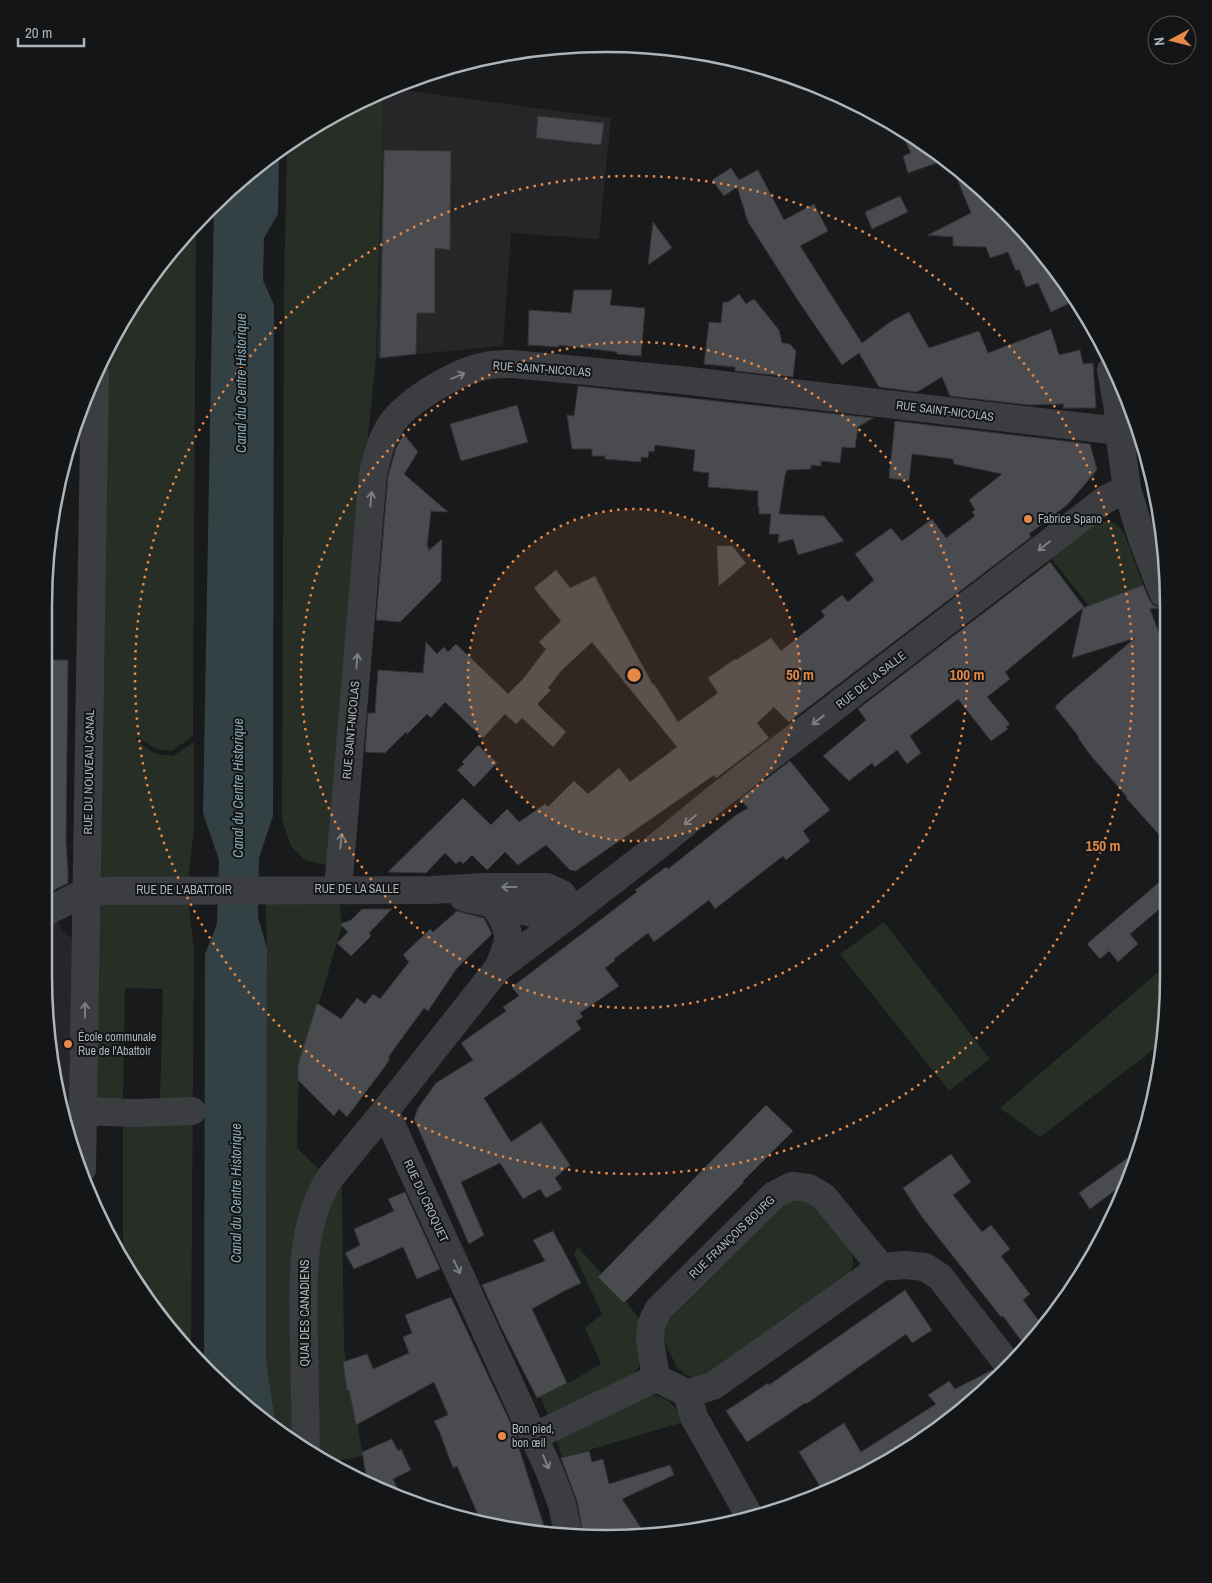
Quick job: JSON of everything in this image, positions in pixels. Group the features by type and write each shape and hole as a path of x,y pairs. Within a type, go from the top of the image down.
{"street":[{"name":"RUE SAINT-NICOLAS","path":"338,889 373,473 386,431 394,420 415,401 434,388 474,369 490,365 513,364 682,380 1122,416"},
{"path":"1116,393 1122,416 1127,489 1142,538 1158,578"},
{"name":"RUE DU NOUVEAU CANAL","path":"82,1156 95,395"},
{"name":"RUE DE LA SALLE","path":"432,890 562,920 715,799 1106,498 1127,489"},
{"name":"RUE DE LA SALLE","path":"282,889 432,890 484,886 582,886 618,876"},
{"path":"498,968 562,920 568,911 567,902 562,894 547,887"},
{"name":"RUE DE L'ABATTOIR","path":"87,891 282,889"},
{"path":"52,909 87,891"},
{"path":"385,1111 498,968 505,952 508,933 505,920 493,904"},
{"path":"83,1111 136,1113 192,1111"},
{"name":"RUE DU CROQUET","path":"385,1111 535,1436 562,1504 567,1529"},
{"name":"QUAI DES CANADIENS","path":"306,1442 304,1263 307,1244 322,1191 329,1179 385,1111"},
{"name":"RUE FRANÇOIS BOURG","path":"656,1378 650,1341 651,1325 658,1310 774,1195 792,1186 809,1188 824,1197 881,1267"},
{"path":"535,1436 656,1378 687,1393 712,1386 881,1267 905,1265 925,1267 940,1277 1005,1360"},
{"path":"687,1393 694,1417 747,1512"}],"shaded area":[{"path":"406,90 611,118 599,239 511,233 503,346 377,358 384,100"},
{"path":"384,100 376,358 365,464 339,867 306,861 291,846 282,819 284,291 287,154 329,127"},
{"path":"196,235 193,736 172,751 156,749 136,737 137,742 156,754 173,756 194,742 194,827 187,890 194,949 191,1343 146,1285 123,1246 123,1100 83,1111 94,397 110,361 146,298 167,269","holes":["125,988 163,989 160,1100 123,1099"]},
{"path":"1103,521 1115,524 1124,533 1144,586 1090,607 1050,557 1093,525"},
{"path":"265,889 338,889 342,926 299,1070 297,1148 329,1179 341,1165 344,1347 363,1456 338,1461 298,1437 275,1420 266,1360 267,948"},
{"name":"École communale Rue de l'Abattoir","path":"52,909 61,929 81,946 82,1155 71,1120 57,1049 52,977"},
{"path":"884,922 990,1059 949,1091 840,954"},
{"path":"1160,971 1155,1048 1040,1137 1000,1108"},
{"path":"791,1200 813,1201 852,1250 853,1264 850,1273 719,1372 698,1378 686,1375 677,1367 663,1340 666,1317 778,1206"},
{"path":"578,1247 625,1300 643,1324 641,1362 636,1372 623,1381 549,1417 540,1396 572,1381 601,1364 585,1328 602,1314 574,1254"},
{"path":"647,1395 660,1397 670,1402 684,1422 562,1458 555,1435"}],"water":[{"name":"Canal du Centre Historique","path":"279,160 278,214 264,238 263,280 274,305 273,816 259,858 258,917 267,948 266,1360 275,1420 241,1393 204,1357 205,954 217,924 219,860 203,813 214,216 241,190"}],"building":[{"path":"538,116 604,123 601,145 536,138"},
{"path":"905,140 937,163 908,173 903,156 911,153"},
{"path":"384,150 451,151 450,250 435,248 435,313 417,313 416,354 380,358"},
{"path":"731,168 739,180 758,170 784,220 814,204 828,231 800,246 862,343 890,322 909,312 929,348 979,331 988,353 1051,329 1059,355 1080,350 1083,364 1093,363 1096,408 1063,408 1064,404 1029,405 950,396 942,377 917,392 879,387 859,353 842,365 748,222 737,187 724,196 712,180"},
{"path":"957,179 1022,241 1045,269 1066,298 1068,304 1051,312 1038,283 1026,287 1019,269 1016,271 1008,252 990,258 986,247 953,246 953,237 928,235 971,213"},
{"path":"900,196 908,212 872,229 865,212"},
{"path":"653,222 672,248 648,265"},
{"path":"574,290 612,290 610,305 645,308 641,356 559,345 559,347 528,345 529,310 571,313"},
{"path":"739,294 746,304 754,299 779,330 782,343 790,344 796,351 793,377 735,371 735,367 704,364 709,322 721,323 723,302 728,302"},
{"path":"578,386 873,418 858,427 855,448 842,447 840,463 821,461 821,466 811,465 811,469 787,470 785,475 779,514 824,516 844,541 798,555 793,539 778,543 779,534 769,534 771,514 759,514 758,491 708,487 709,473 693,471 695,450 655,445 654,452 649,451 648,458 641,457 641,462 605,459 605,456 592,456 592,449 572,449 567,415 574,416"},
{"path":"517,405 528,442 461,461 450,424"},
{"path":"895,421 1090,444 1097,470 1067,505 1029,534 1031,537 789,722 774,707 757,723 769,738 716,778 714,775 576,871 570,870 546,845 518,865 505,852 487,870 472,855 463,864 460,861 456,864 445,853 426,873 388,872 463,798 491,825 507,809 519,822 545,804 548,807 574,781 588,794 619,768 630,782 677,747 592,642 561,671 548,688 551,690 537,704 566,732 553,747 522,718 516,724 505,714 483,738 445,702 431,718 427,714 385,753 365,752 368,713 375,713 378,670 423,673 426,642 437,654 444,647 448,652 456,644 508,694 523,679 546,649 539,642 561,621 534,588 556,570 570,588 595,576 653,685 678,722 718,693 708,678 735,659 771,638 781,651 825,616 821,611 842,595 848,602 874,580 855,554 891,528 902,541 932,519 946,538 975,516 972,512 975,510 969,500 1002,474 954,464 953,459 912,454 909,481 889,478"},
{"path":"404,434 418,452 404,474 448,512 431,511 427,547 429,547 428,551 442,539 441,581 400,622 376,620 388,476 396,448"},
{"path":"717,546 732,546 746,563 719,586"},
{"path":"1050,562 1084,607 1005,672 1010,679 987,697 1010,724 1006,727 1008,729 991,741 958,699 910,736 921,753 907,764 897,750 875,767 872,763 849,781 823,756 866,720 858,709"},
{"path":"1143,585 1153,605 1159,608 1150,609 1160,636 1160,836 1092,757 1055,707 1135,638 1072,658 1083,608"},
{"path":"52,660 68,660 66,841 68,883 52,891"},
{"path":"478,745 497,763 474,787 457,770 464,764 462,762"},
{"path":"790,761 830,810 803,831 810,841 786,860 783,856 715,909 709,900 654,942 648,933 614,959 615,961 605,968 619,986 580,1013 583,1017 576,1021 581,1029 484,1098 511,1142 541,1122 570,1165 555,1178 562,1189 546,1198 540,1189 523,1199 500,1163 461,1182 484,1235 469,1244 414,1119 418,1108 436,1083 473,1060 461,1043 506,1011 503,1007 519,996 512,987 637,892 635,890 666,867 668,869 736,815 748,808 740,799"},
{"path":"1160,882 1160,909 1130,934 1138,944 1118,962 1109,951 1100,959 1087,944"},
{"path":"362,909 392,909 369,933 370,937 351,956 337,943 348,932 340,924 351,920"},
{"path":"457,911 484,918 492,934 457,968 428,1011 424,1008 389,1056 389,1061 347,1117 339,1109 334,1116 298,1080 298,1065 317,1003 341,1019 357,998 365,1004 373,994 380,999 409,962 403,955 430,929 433,932"},
{"path":"766,1105 793,1131 624,1303 598,1277"},
{"path":"951,1154 971,1182 953,1195 982,1232 991,1225 1010,1249 1001,1256 1030,1294 1023,1300 1039,1321 1022,1342 922,1217 903,1188"},
{"path":"1129,1157 1117,1189 1090,1209 1079,1193"},
{"path":"405,1192 440,1269 417,1279 403,1247 354,1269 345,1253 360,1245 354,1229 394,1211 388,1199"},
{"path":"553,1231 581,1283 532,1309 567,1383 537,1398 482,1285 545,1261 533,1240"},
{"path":"905,1290 932,1330 912,1343 906,1334 806,1404 747,1442 726,1411 768,1383 769,1385"},
{"path":"451,1297 519,1441 517,1442 544,1527 478,1516 457,1466 453,1468 434,1421 448,1415 434,1382 356,1425 349,1390 347,1391 343,1362 367,1354 373,1369 409,1353 403,1337 412,1333 405,1315"},
{"path":"992,1370 993,1372 971,1393 914,1437 883,1456 820,1487 799,1452 844,1423 861,1452 936,1404 928,1395 949,1381 955,1389"},
{"path":"392,1439 398,1451 401,1449 411,1470 393,1479 398,1490 366,1475 362,1452"},
{"path":"589,1451 592,1462 603,1459 609,1484 670,1465 674,1475 622,1499 642,1529 582,1529 577,1501 561,1458"}],"place":[{"name":"Fabrice Spano","path":"1028,519"},
{"name":"École communale Rue de l'Abattoir","path":"68,1044"},
{"name":"Bon pied, bon œil","path":"502,1436"}]}
